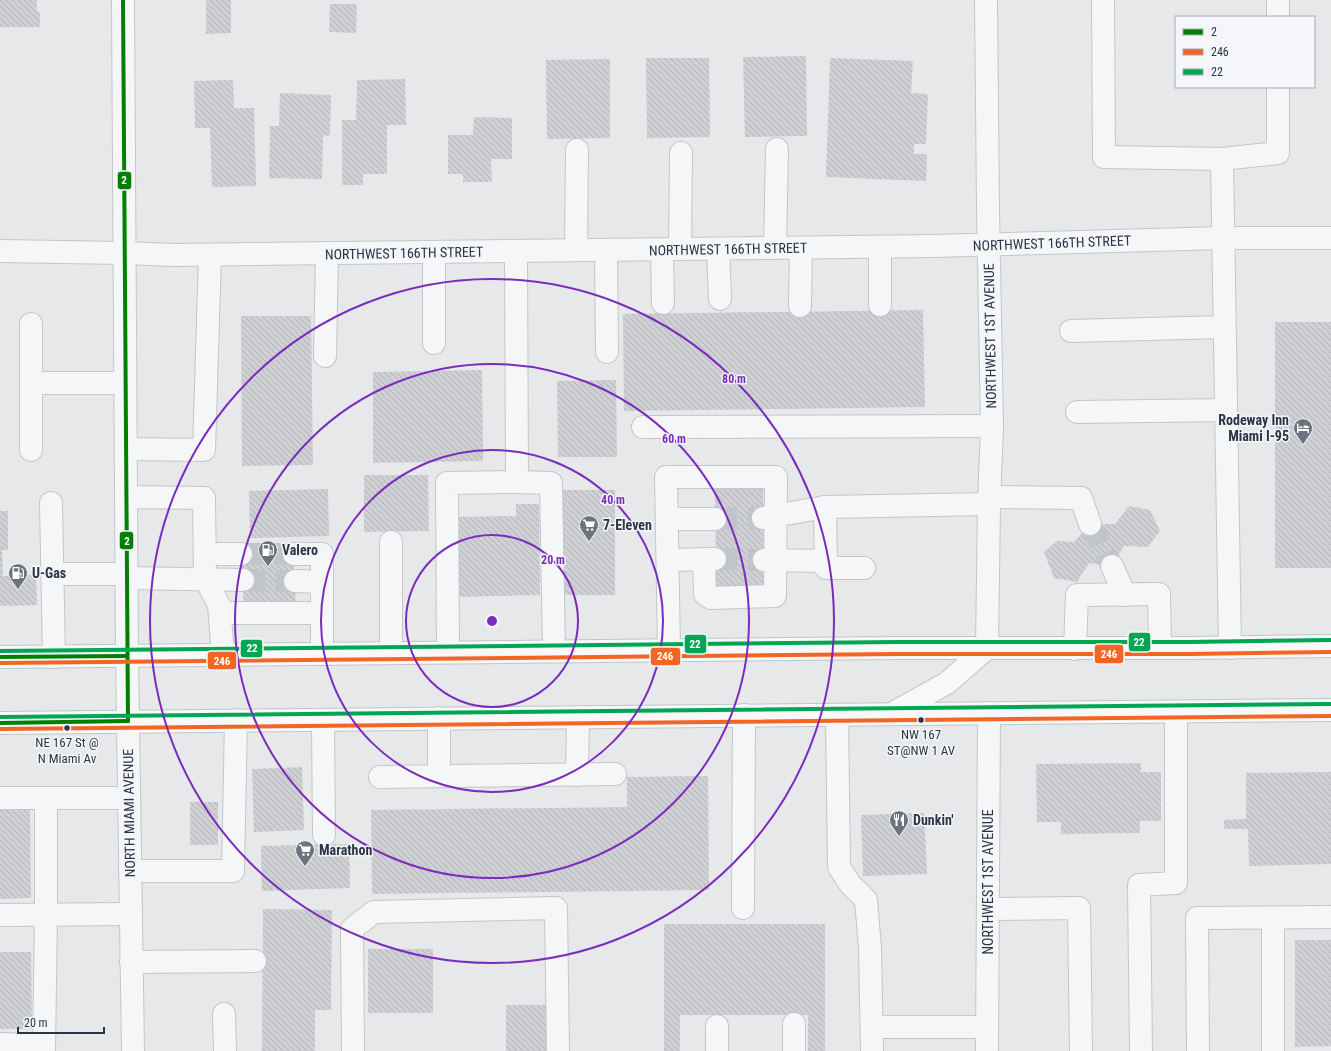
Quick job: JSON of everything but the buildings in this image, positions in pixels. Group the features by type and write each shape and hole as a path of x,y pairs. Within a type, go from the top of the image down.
{"main road":[{"path":"0,657 554,651 987,648 1075,649 1331,646"},
{"path":"891,714 947,683 987,648"},
{"path":"0,723 1331,710"}],"street":[{"name":"NORTH MIAMI AVENUE","path":"123,0 126,576 133,1051"},
{"name":"NORTHWEST 1ST AVENUE","path":"986,0 988,244 992,426 989,500 987,648"},
{"path":"1103,0 1104,157 1222,159 1278,153 1278,88"},
{"path":"1278,0 1278,16"},
{"path":"775,248 777,149"},
{"path":"576,250 577,150"},
{"path":"663,303 671,249 681,152"},
{"path":"1222,159 1222,238 1230,648"},
{"name":"NORTHWEST 166TH STREET","path":"0,251 174,255 327,254 880,247 1222,238 1331,238"},
{"path":"880,247 880,305"},
{"path":"800,306 801,248"},
{"path":"718,249 720,300"},
{"path":"606,250 607,352"},
{"path":"516,251 517,482"},
{"path":"434,252 434,343"},
{"path":"325,356 327,254"},
{"path":"126,450 204,450 210,255"},
{"path":"31,324 31,450"},
{"path":"1071,331 1224,327"},
{"path":"31,383 125,383"},
{"path":"1077,412 1226,410"},
{"path":"643,427 992,426"},
{"path":"668,560 710,559 705,594 711,598 775,596 770,560 770,517 776,477 666,477 669,651"},
{"path":"448,652 447,483 517,482 551,483 554,651"},
{"path":"126,497 204,498 205,578 219,604 223,655"},
{"path":"770,517 825,507 989,500 1081,498 1090,524"},
{"path":"51,503 54,657"},
{"path":"825,507 826,568 864,568"},
{"path":"667,519 715,519"},
{"path":"391,542 391,653"},
{"path":"205,554 241,554"},
{"path":"294,554 322,554 322,654"},
{"path":"770,560 826,561"},
{"path":"1112,566 1125,595"},
{"path":"53,574 243,580"},
{"path":"295,581 322,582"},
{"path":"1075,649 1077,595 1159,594 1160,648"},
{"path":"220,613 322,613"},
{"path":"1141,1051 1139,885 1176,883 1176,712"},
{"name":"NORTHWEST 1ST AVENUE","path":"987,1051 989,713"},
{"path":"743,908 744,715"},
{"path":"837,715 839,867 850,884 866,900 870,948 872,1051"},
{"path":"577,775 578,717"},
{"path":"439,718 439,776"},
{"path":"130,871 233,871 236,720"},
{"path":"323,720 324,835"},
{"path":"380,777 615,774"},
{"path":"0,798 129,798"},
{"path":"0,1044 44,1048 46,798"},
{"path":"353,1051 352,929 374,912 556,908 558,1051"},
{"path":"988,909 1079,908 1081,1051"},
{"path":"0,915 131,914"},
{"path":"1198,1051 1197,918 1331,917"},
{"path":"1272,918 1273,1051"},
{"path":"132,962 255,961"},
{"path":"224,1014 225,1051"},
{"path":"794,1024 794,1051"},
{"path":"717,1026 717,1051"},
{"path":"872,1027 987,1027"}],"tunnel":[{"path":"715,519 763,518"},
{"path":"1090,524 1112,566"},
{"path":"241,554 294,554"},
{"path":"715,559 764,560"},
{"path":"243,580 295,581"}],"transit line":[{"name":"2","path":"123,0 128,721"},
{"name":"22","path":"0,651 899,642 1190,642 1331,640"},
{"name":"246","path":"0,663 899,654 1190,654 1331,652"},
{"name":"2","path":"0,657 127,656"},
{"name":"22","path":"0,717 1331,704"},
{"name":"246","path":"0,729 1331,716"},
{"name":"2","path":"0,723 128,721"}],"place":[{"name":"Rodeway Inn Miami I-95","path":"1303,445"},
{"name":"7-Eleven","path":"589,542"},
{"name":"Valero","path":"268,567"},
{"name":"U-Gas","path":"18,590"},
{"name":"NW 167 ST@NW 1 AV","path":"921,720"},
{"name":"NE 167 St @ N Miami Av","path":"67,728"},
{"name":"Dunkin'","path":"899,837"},
{"name":"Marathon","path":"305,867"}]}
